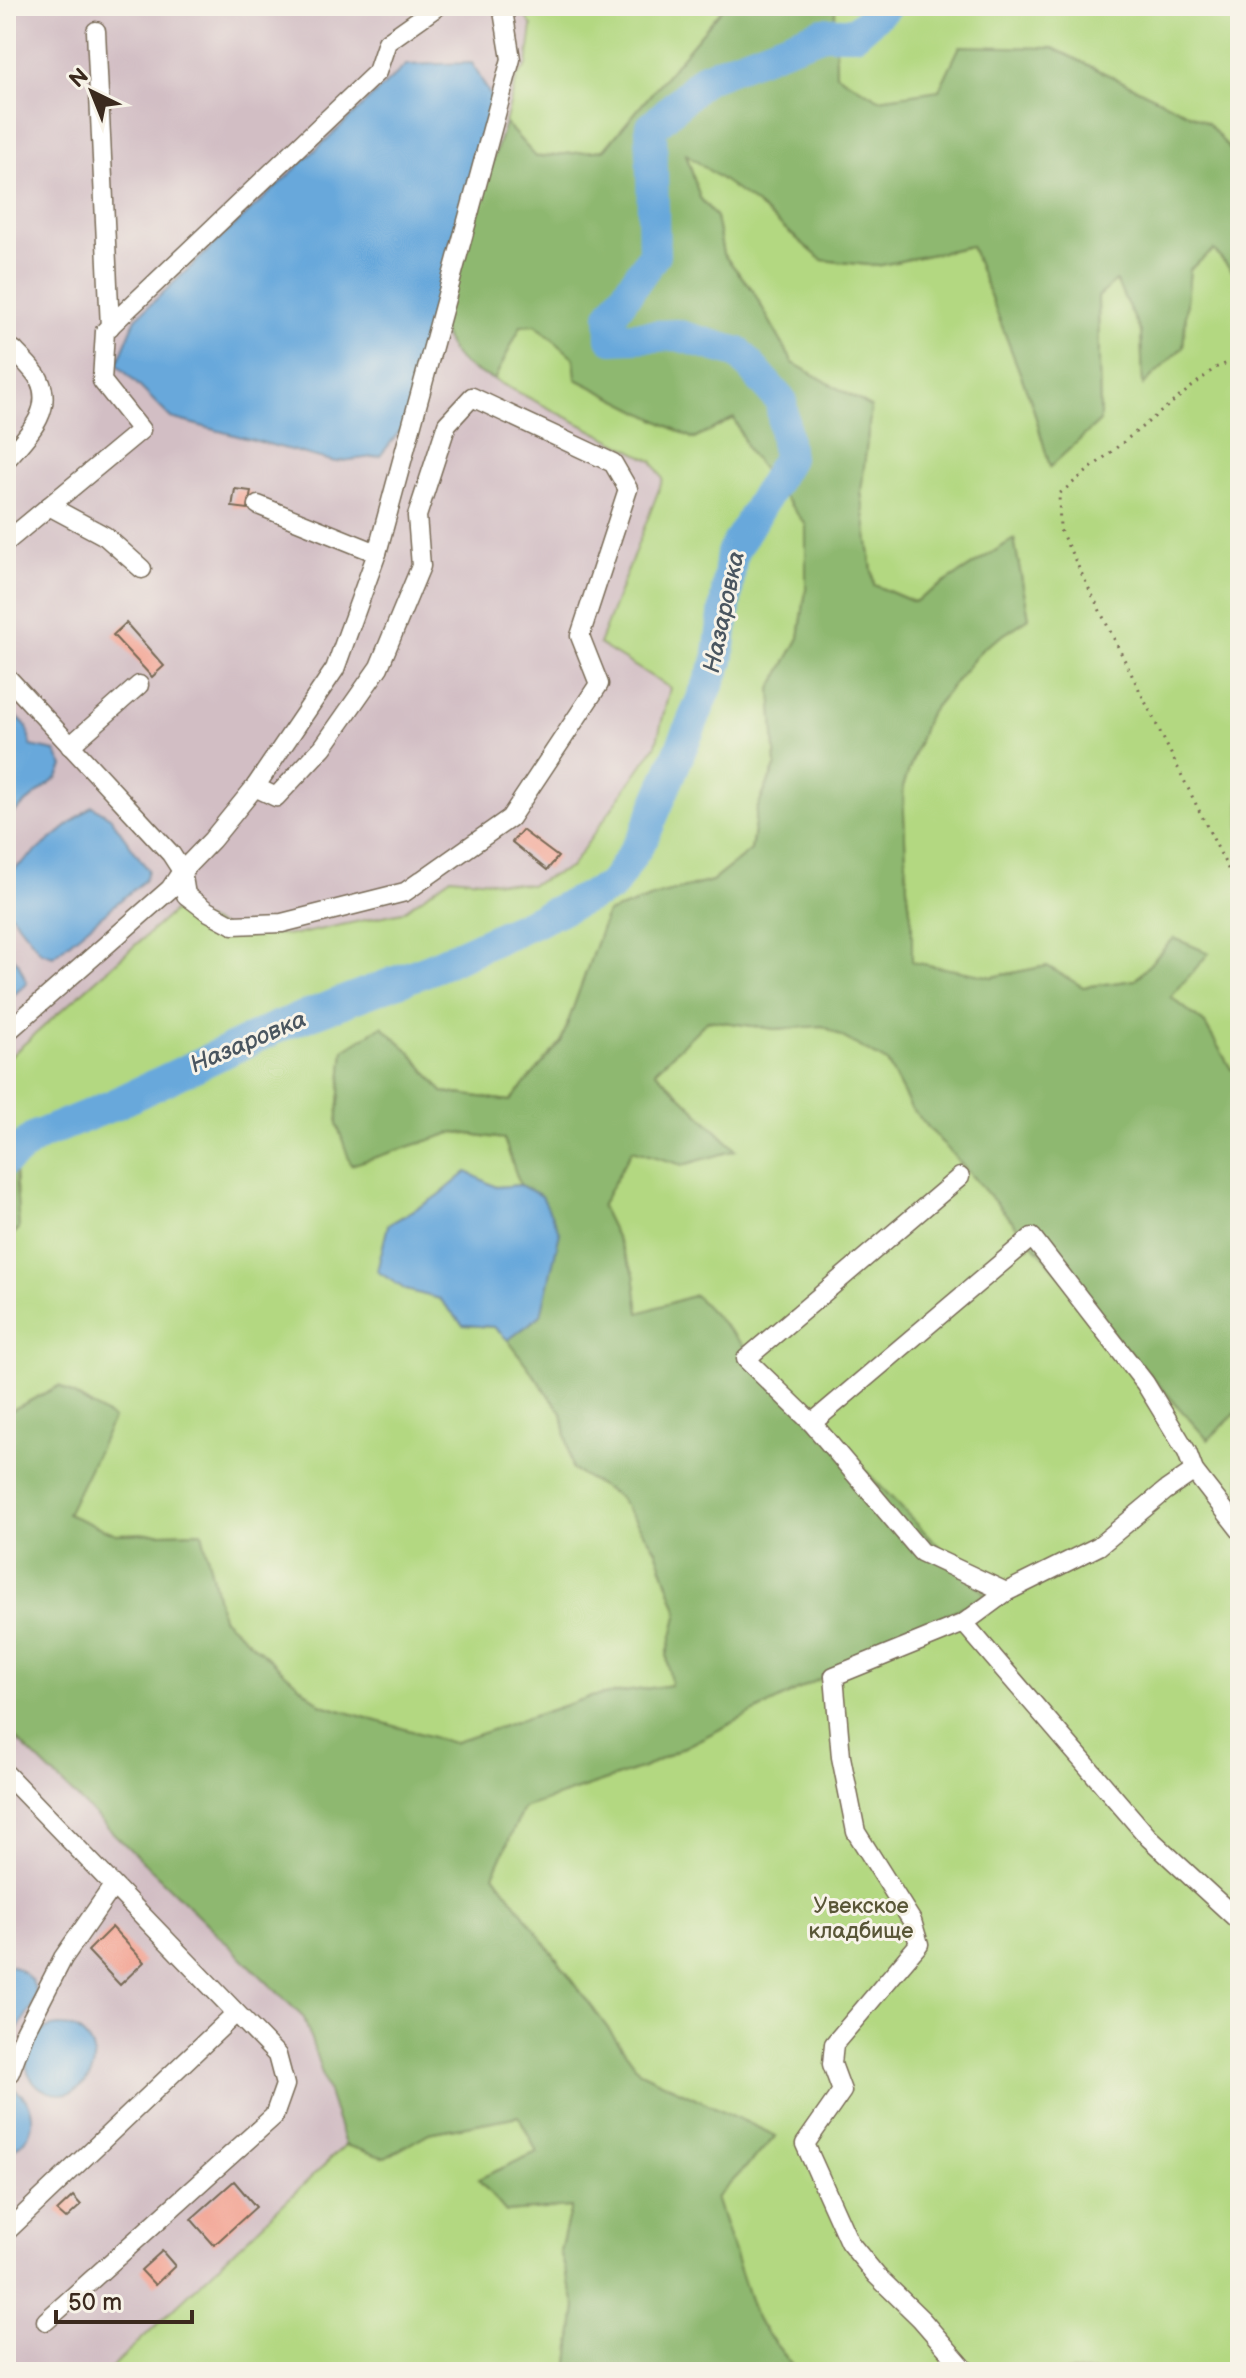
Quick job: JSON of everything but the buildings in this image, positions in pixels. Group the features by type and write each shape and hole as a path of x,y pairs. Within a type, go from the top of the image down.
{"street":[{"path":"6,542 141,430 102,381 105,331 377,72 387,42 438,6"},
{"path":"6,1033 170,889 255,787 335,669 377,553 511,59 503,11 498,6"},
{"path":"96,31 110,327"},
{"path":"6,460 36,426 45,401 38,378 9,349"},
{"path":"6,676 171,854 182,871 186,895 207,911 233,925 282,923 405,892 510,818 599,684 580,636 628,489 613,463 472,397 447,424 417,516 421,566 379,667 323,747 276,797 255,787"},
{"path":"258,505 377,553"},
{"path":"49,506 105,536 142,569"},
{"path":"70,746 139,685"},
{"path":"960,1177 746,1359 812,1423 921,1552 1006,1592"},
{"path":"812,1423 1032,1237 1145,1383 1187,1452 1194,1471 1240,1530"},
{"path":"967,2372 849,2242 805,2144 842,2091 832,2064 834,2044 919,1944 912,1921 856,1832 841,1757 834,1676 964,1623 1006,1592 1099,1546 1194,1471"},
{"path":"964,1623 1149,1838 1239,1920"},
{"path":"6,1774 277,2055 285,2085 274,2116 46,2321"},
{"path":"6,2072 10,2072 25,2032 63,1958 113,1886"},
{"path":"6,2232 235,2014"}],"path":[{"path":"1240,358 1215,368 1059,494 1060,530 1240,893"}],"shaded area":[{"path":"6,6 518,6 532,25 527,65 517,77 440,325 461,363 652,461 663,479 599,644 670,689 657,745 570,868 530,885 451,877 402,912 295,935 232,931 177,908 6,1060"},
{"path":"6,1729 305,2018 345,2145 107,2372 6,2372"}],"green space":[{"path":"518,6 735,6 723,8 604,150 536,157 505,123 517,77 527,65 532,26"},
{"path":"835,6 1240,6 1240,162 1208,123 1053,48 940,91 879,99 836,74"},
{"path":"835,6 836,74 879,99 939,90 960,46 1053,48 1208,123 1240,162 1240,280 1214,250 1190,269 1183,347 1143,385 1141,332 1116,281 1098,297 1100,421 1050,467 1032,404 971,246 877,266 822,260 756,204 686,154 700,198 716,217 723,254 752,289 793,363 871,407 861,492 874,585 914,602 1014,539 1029,618 983,648 928,715 903,787 912,962 992,977 1047,966 1083,987 1135,980 1174,938 1209,953 1171,997 1205,1024 1231,1069 1240,1071 1240,1409 1208,1440 911,1108 887,1062 823,1026 775,1029 708,1020 655,1071 736,1150 683,1165 632,1150 601,1206 634,1274 639,1313 695,1295 986,1595 643,1768 523,1808 494,1874 640,2072 776,2136 716,2198 757,2321 798,2372 575,2372 569,2363 576,2307 560,2251 571,2207 506,2212 478,2179 537,2152 519,2116 429,2133 385,2158 345,2145 304,2018 6,1729 6,1413 59,1386 113,1419 67,1514 116,1534 202,1532 222,1618 322,1705 453,1743 590,1697 671,1685 667,1656 678,1612 656,1550 619,1497 572,1469 562,1413 508,1340 541,1315 542,1196 520,1185 504,1139 455,1132 351,1165 337,1124 344,1050 382,1026 410,1052 443,1092 510,1101 561,1042 607,913 712,881 751,850 757,809 776,765 771,689 799,638 806,590 806,525 749,452 734,418 694,439 576,379 574,358 536,325 521,326 494,380 459,360 449,347 440,325 505,123 536,157 604,150 723,8"},
{"path":"686,153 756,204 822,260 877,266 971,246 1032,404 1050,466 1100,421 1098,297 1116,280 1141,332 1143,384 1183,347 1190,269 1214,250 1240,280 1240,1071 1231,1069 1205,1024 1170,997 1135,980 1083,987 1047,966 992,977 912,963 903,787 928,715 983,648 1029,618 1014,539 914,602 874,585 861,492 871,407 793,363 752,289 723,254 716,217 700,198"},
{"path":"521,325 536,325 612,386 694,439 734,418 749,452 806,525 806,590 799,638 771,689 776,765 757,809 751,850 712,881 607,913 561,1042 510,1101 443,1092 410,1052 344,1050 337,1124 352,1164 455,1132 504,1139 520,1185 496,1187 467,1173 438,1196 388,1225 406,1290 440,1299 463,1325 494,1327 508,1340 562,1413 572,1469 619,1497 656,1550 678,1613 667,1656 672,1685 590,1697 453,1743 321,1705 222,1618 202,1532 116,1534 66,1514 113,1419 59,1386 6,1413 6,1240 19,1229 11,1111 6,1106 6,1060 177,908 232,931 295,935 402,912 451,877 530,885 570,868 656,745 670,688 599,644 663,479 652,461 494,380"},
{"name":"Увекское кладбище","path":"708,1020 775,1029 823,1026 887,1062 911,1108 1208,1439 1240,1409 1240,2372 798,2372 757,2321 716,2198 776,2136 640,2072 494,1874 523,1808 643,1768 986,1595 639,1313 634,1274 601,1206 632,1150 683,1165 735,1149 655,1071"},
{"path":"6,1106 11,1111 19,1229 6,1240"},
{"path":"519,2116 537,2152 479,2179 506,2212 571,2207 560,2251 576,2307 569,2363 575,2372 107,2372 345,2145 385,2158 429,2133"}],"water":[{"path":"472,63 494,102 409,420 380,456 335,462 171,418 117,364 136,318 406,65"},
{"path":"6,706 27,727 31,746 55,751 63,766 58,777 6,819"},
{"path":"92,806 110,817 148,870 145,880 53,956 41,952 6,908 6,876"},
{"path":"6,951 18,962 27,983 6,1002"},
{"path":"467,1172 496,1187 520,1185 542,1196 560,1233 541,1315 508,1340 494,1327 463,1325 440,1299 406,1290 377,1271 388,1225 438,1196"},
{"path":"6,1964 27,1975 34,1985 35,1997 19,2027 6,2031"},
{"path":"60,2026 84,2036 94,2060 84,2084 60,2094 36,2084 26,2060 36,2036"},
{"path":"6,2086 26,2099 32,2119 26,2139 6,2152"}],"waterway":[{"name":"Назаровка","path":"6,1160 37,1136 113,1105 277,1027 430,969 612,886 644,836 718,661 732,553 788,458 781,401 739,353 677,335 612,338 611,315 654,255 651,128 705,78 823,33 855,33 886,6"}]}
